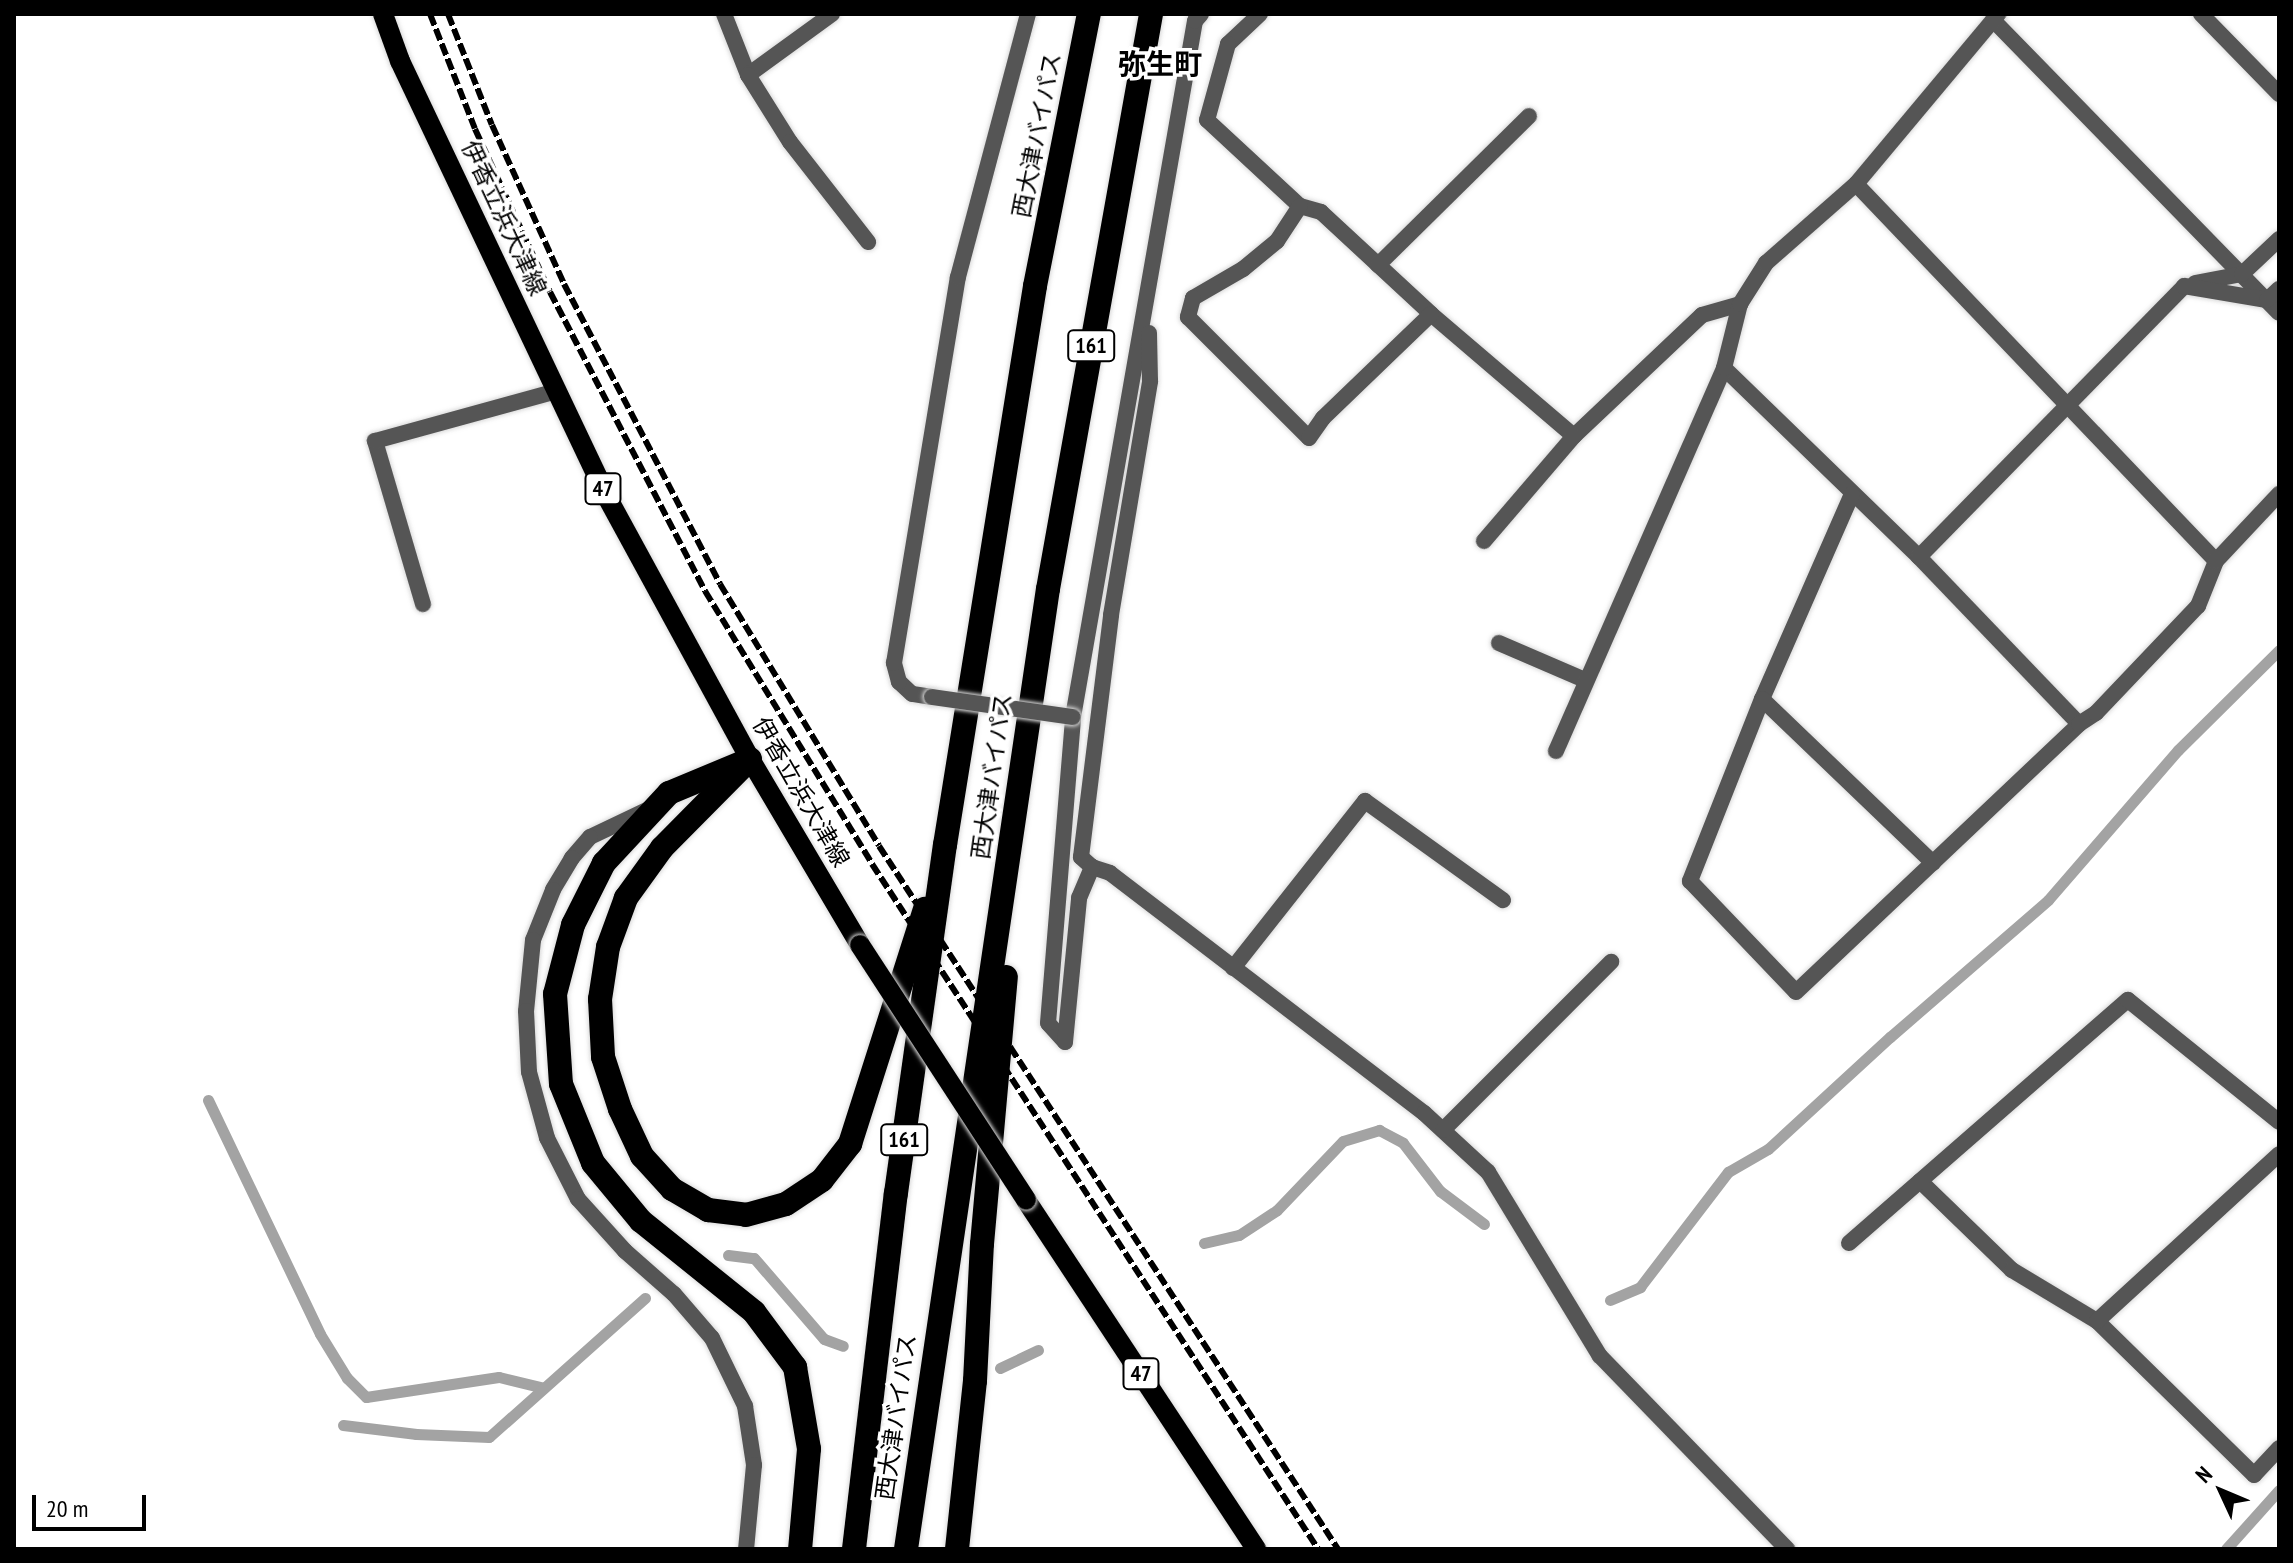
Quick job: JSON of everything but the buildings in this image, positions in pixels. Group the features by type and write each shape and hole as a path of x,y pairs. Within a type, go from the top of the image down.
{"highway":[{"name":"西大津バイパス","path":"854,1549 896,1193 945,845 1035,286 1089,14"},
{"name":"西大津バイパス","path":"906,1549 1048,589 1151,14"},
{"path":"957,1549 975,1381 982,1244 1026,748"},
{"path":"750,759 662,848 626,898 608,947 600,999 603,1057 620,1109 642,1156 672,1189 708,1210 746,1215 786,1204 822,1180 850,1144 945,845"},
{"path":"750,759 669,793 604,863 573,925 555,994 561,1084 593,1163 641,1221 754,1312 795,1367 809,1449 800,1549"}],"main road":[{"name":"伊香立浜大津線","path":"383,14 400,61 606,495 750,759 860,945 1256,1549"}],"street":[{"path":"724,14 748,75 790,142 868,242"},
{"path":"748,75 832,14"},
{"path":"1028,14 958,277 894,663 899,682 912,694 1073,717"},
{"path":"1092,867 1079,898 1065,1042 1048,1023 1073,717 1195,21 1201,14"},
{"path":"1260,14 1228,44 1207,120 1300,206 1321,212 1431,314 1574,436"},
{"path":"2201,14 2279,94"},
{"path":"1556,751 1724,368 1740,304 1766,263 1856,184 1995,17 2242,274 2273,294 2279,313"},
{"path":"1378,265 1529,116"},
{"path":"1856,184 2216,561"},
{"path":"1300,206 1277,241 1243,269 1193,298 1188,317 1309,438 1323,418 1431,314"},
{"path":"1919,557 2184,286 2242,274 2279,239"},
{"path":"2184,286 2273,294"},
{"path":"1148,298 1150,381 1111,615 1081,857 1092,867 1110,873 1443,1130 1488,1172 1600,1356 1787,1549"},
{"path":"1484,541 1574,436 1702,315 1740,304"},
{"path":"1724,368 1919,557 2079,724"},
{"path":"423,604 375,441 557,391"},
{"path":"1852,494 1762,699 1690,881 1796,992 2079,724 2096,713 2198,606 2216,561 2279,494"},
{"path":"1499,643 1585,680"},
{"path":"1762,699 1933,863"},
{"path":"1233,968 1365,801 1503,900"},
{"path":"652,808 590,837 572,858 553,890 533,940 526,1011 529,1072 547,1138 578,1199 625,1251 674,1294 712,1338 745,1406 754,1465 746,1549"},
{"path":"1443,1130 1611,962"},
{"path":"1849,1243 2128,1000 2279,1122"},
{"path":"2097,1321 2279,1154"},
{"path":"1920,1181 2012,1270 2097,1321 2254,1475 2279,1448"}],"waterway":[{"path":"1610,1300 1640,1287 1728,1172 1768,1149 1890,1037 2048,900 2178,750 2279,650"},
{"path":"208,1100 320,1334 347,1378 366,1397 499,1377 544,1388"},
{"path":"1204,1243 1239,1235 1277,1210 1343,1141 1379,1130 1403,1143 1440,1191 1484,1224"},
{"path":"728,1255 754,1258 824,1339 843,1346"},
{"path":"343,1425 416,1434 489,1437 645,1298"},
{"path":"1000,1368 1038,1350"},
{"path":"2226,1549 2279,1490"}],"railway":[{"path":"430,14 475,129 550,292 705,591 872,864 1318,1549"},
{"path":"448,14 492,125 564,284 720,584 879,846 1338,1549"}],"district":[{"name":"弥生町","path":"1160,64"}]}
